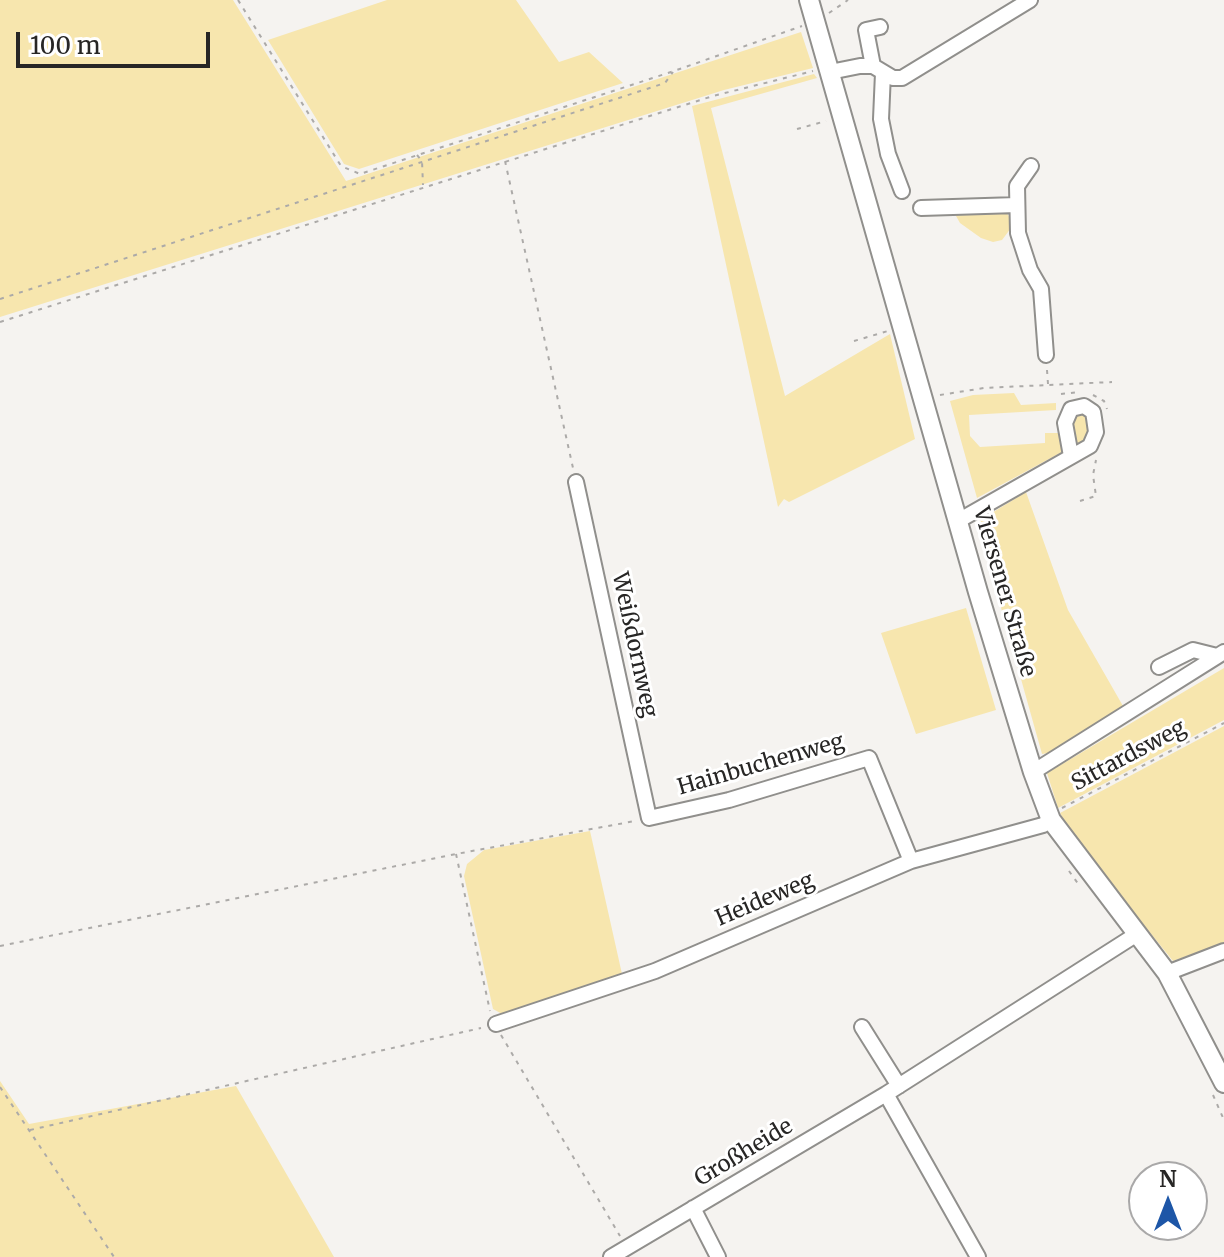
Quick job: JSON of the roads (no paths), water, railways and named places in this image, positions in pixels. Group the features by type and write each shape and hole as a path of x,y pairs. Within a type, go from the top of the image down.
{"main road":[{"name":"Viersener Straße","path":"809,0 958,521 1033,772 1051,820 1167,973 1224,1083"}],"street":[{"path":"830,72 860,66 893,78 912,73 1030,0"},
{"path":"880,27 866,30 878,70 881,119 888,154 902,191"},
{"path":"1031,166 1017,186 1018,233 1030,270 1041,289 1046,355"},
{"path":"921,208 1017,205"},
{"path":"958,521 1071,456"},
{"name":"Weißdornweg","path":"576,482 649,818"},
{"path":"1159,667 1193,650 1221,654"},
{"path":"1033,772 1221,654"},
{"name":"Hainbuchenweg","path":"649,818 729,800 869,758 911,861"},
{"name":"Heideweg","path":"496,1024 655,971 911,861 1043,825 1051,820"},
{"name":"Großheide","path":"611,1257 892,1090 1137,934"},
{"path":"1167,973 1224,951"},
{"path":"862,1027 978,1257"},
{"path":"693,1208 718,1257"}]}
